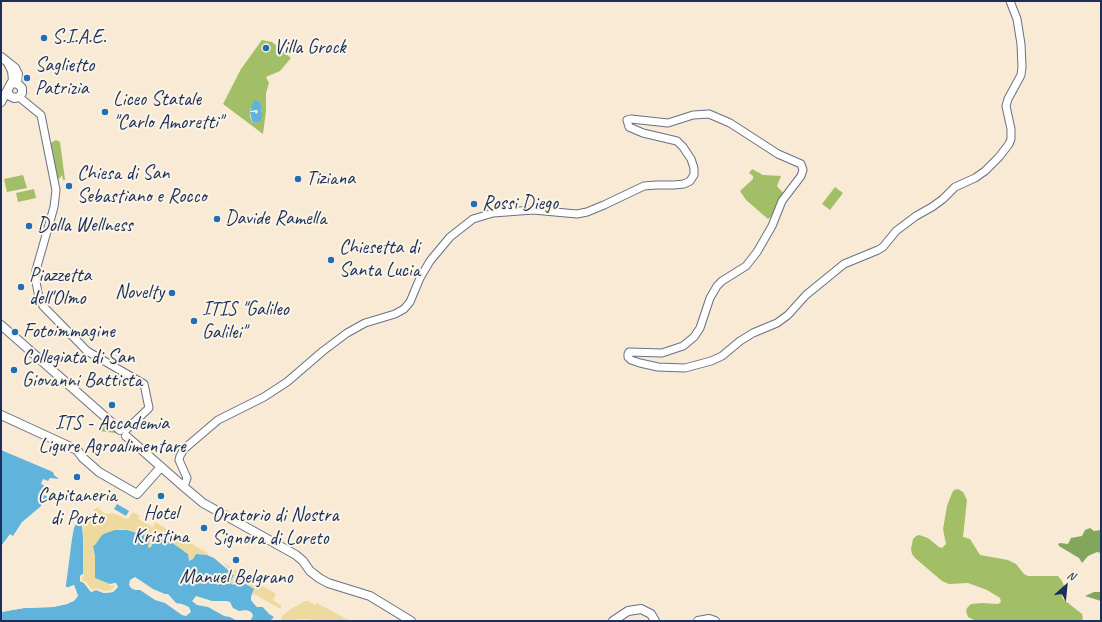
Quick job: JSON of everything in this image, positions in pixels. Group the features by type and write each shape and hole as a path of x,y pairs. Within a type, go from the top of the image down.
{"main road":[{"path":"184,487 187,478 180,460 180,456 184,449 218,420 264,397 288,382 323,351 347,333 365,323 395,314 404,309 410,302 420,278 430,261 450,237 473,219 493,213 533,210 577,214 587,212 604,205 644,186 656,184 684,184 690,181 694,175 694,168 691,159 683,147 677,141 642,133 629,127 627,125 627,120 631,118 668,123 693,115 709,114 730,123 778,154 801,164 803,170 801,176 782,201 772,226 757,252 746,266 722,281 717,286 710,298 700,328 694,337 683,346 662,353 629,352 628,354 628,357 631,360 640,363 658,367 685,368 722,356 740,341 753,333 777,323 788,315 806,295 844,264 883,247 902,226 943,199 955,187 975,178 985,171 1000,157 1011,139 1011,129 1006,106 1008,99 1021,75 1022,67 1021,44 1017,19 1010,1"},
{"path":"1,57 15,68 19,78 1,102"},
{"path":"11,89 22,88 22,93 19,97"},
{"path":"11,89 14,98 19,97 41,115 56,190 54,207 35,276 39,298 43,306 87,351 144,384 149,408 124,432"},
{"path":"1,325 124,432 161,467 211,508 296,555 303,561 310,571 319,578 328,583 370,596 411,621"},
{"path":"1,414 77,450 83,458 99,472 137,494 161,467"},
{"path":"613,621 628,611 642,609 651,614 655,621"},
{"path":"698,621 708,619 715,621"}],"green space":[{"path":"262,40 272,42 291,58 280,71 266,77 269,83 266,93 266,111 263,134 223,104 241,69","holes":["250,108 262,110 255,123 252,122"]},
{"path":"56,140 60,142 65,180 63,180 62,175 57,179 49,144"},
{"path":"752,169 763,175 781,176 777,186 784,194 774,214 768,219 746,200 740,191 753,179 753,176 749,173"},
{"path":"23,175 27,188 7,192 4,179"},
{"path":"835,187 843,193 830,210 822,204"},
{"path":"34,189 36,198 18,202 16,193"},
{"path":"103,420 117,432 98,431"},
{"path":"958,489 963,492 967,500 963,537 970,539 980,555 1008,560 1016,564 1024,574 1028,576 1058,576 1066,591 1062,596 1063,599 1082,614 1083,619 1081,621 976,621 968,617 966,611 971,604 998,604 1001,602 1000,598 987,590 968,583 949,584 942,581 915,558 911,549 913,539 919,535 928,538 942,548 946,544 943,529 947,506 952,493 954,490"},
{"path":"1090,528 1094,531 1101,530 1101,553 1097,552 1088,556 1082,563 1079,558 1058,544 1068,544 1071,538 1082,536 1085,530"},
{"path":"1094,592 1101,592 1101,601 1085,596"}],"sand":[{"path":"97,507 105,514 112,513 128,519 133,512 140,516 138,519 153,527 155,522 209,554 196,554 193,559 189,561 188,554 175,545 153,539 151,547 149,548 150,537 120,529 98,542 93,547 95,556 95,578 110,584 117,584 113,592 91,592 80,581 80,576 83,574 83,525 81,522 84,519 86,520 90,514 97,520 100,516 93,511"},
{"path":"222,562 276,594 273,600 282,606 280,609 253,594 254,589 238,580 232,585 230,583 235,575"},
{"path":"305,601 315,605 317,603 350,621 316,621 306,619 280,621 283,615"}],"water":[{"path":"256,100 261,105 262,116 261,121 254,123 250,112 255,112 256,114 258,112 257,110 250,111 252,104"},
{"path":"1,450 53,472 59,479 50,478 48,481 43,479 41,484 47,487 42,494 48,497 40,507 22,522 13,536 10,534 1,546"},
{"path":"117,504 129,511 126,516 114,509"},
{"path":"77,522 82,526 83,538 83,574 80,576 80,581 84,583 91,592 96,590 104,593 113,592 116,589 116,583 110,584 95,578 95,556 93,546 102,535 106,533 115,530 127,530 150,537 149,548 151,547 155,537 171,542 188,554 189,561 193,559 196,554 207,555 214,558 234,575 230,583 233,585 238,579 254,589 251,600 257,607 263,607 274,617 270,621 1,621 1,612 24,608 53,607 67,604 78,596 74,585 66,587 72,539"}],"pier":[{"path":"83,574 84,576 82,577 82,580 86,582 92,590 96,588 104,591 112,590 115,585 109,586 110,584 116,583 118,587 113,592 104,593 96,590 91,592 84,583 80,581 80,576"},
{"path":"135,577 153,589 168,594 176,603 189,607 191,612 186,616 182,615 165,603 155,600 140,590 131,588 129,585 130,580"},
{"path":"74,585 78,596 74,601 67,604 53,607 24,608 1,612 1,610 16,607 40,607 66,602 73,599 75,596 73,588 69,589 64,587"},
{"path":"253,594 255,603 265,605 275,614 276,618 269,614 263,607 257,607 252,599"},
{"path":"196,596 212,601 230,602 233,608 239,611 249,611 253,616 250,621 237,621 208,607 197,605 192,601"}],"place":[{"name":"S.I.A.E.","path":"44,38"},
{"name":"Villa Grock","path":"266,48"},
{"name":"Saglietto Patrizia","path":"27,78"},
{"name":"Liceo Statale \"Carlo Amoretti\"","path":"105,112"},
{"name":"Tiziana","path":"298,179"},
{"name":"Chiesa di San Sebastiano e Rocco","path":"69,186"},
{"name":"Rossi Diego","path":"474,204"},
{"name":"Davide Ramella","path":"217,219"},
{"name":"Dolla Wellness","path":"29,226"},
{"name":"Chiesetta di Santa Lucia","path":"331,260"},
{"name":"Piazzetta dell'Olmo","path":"21,287"},
{"name":"Novelty","path":"172,293"},
{"name":"ITIS \"Galileo Galilei\"","path":"194,321"},
{"name":"Fotoimmagine","path":"15,332"},
{"name":"Collegiata di San Giovanni Battista","path":"14,370"},
{"name":"ITS - Accademia Ligure Agroalimentare","path":"112,405"},
{"name":"Capitaneria di Porto","path":"77,477"},
{"name":"Hotel Kristina","path":"161,496"},
{"name":"Oratorio di Nostra Signora di Loreto","path":"204,528"},
{"name":"Manuel Belgrano","path":"236,560"}]}
